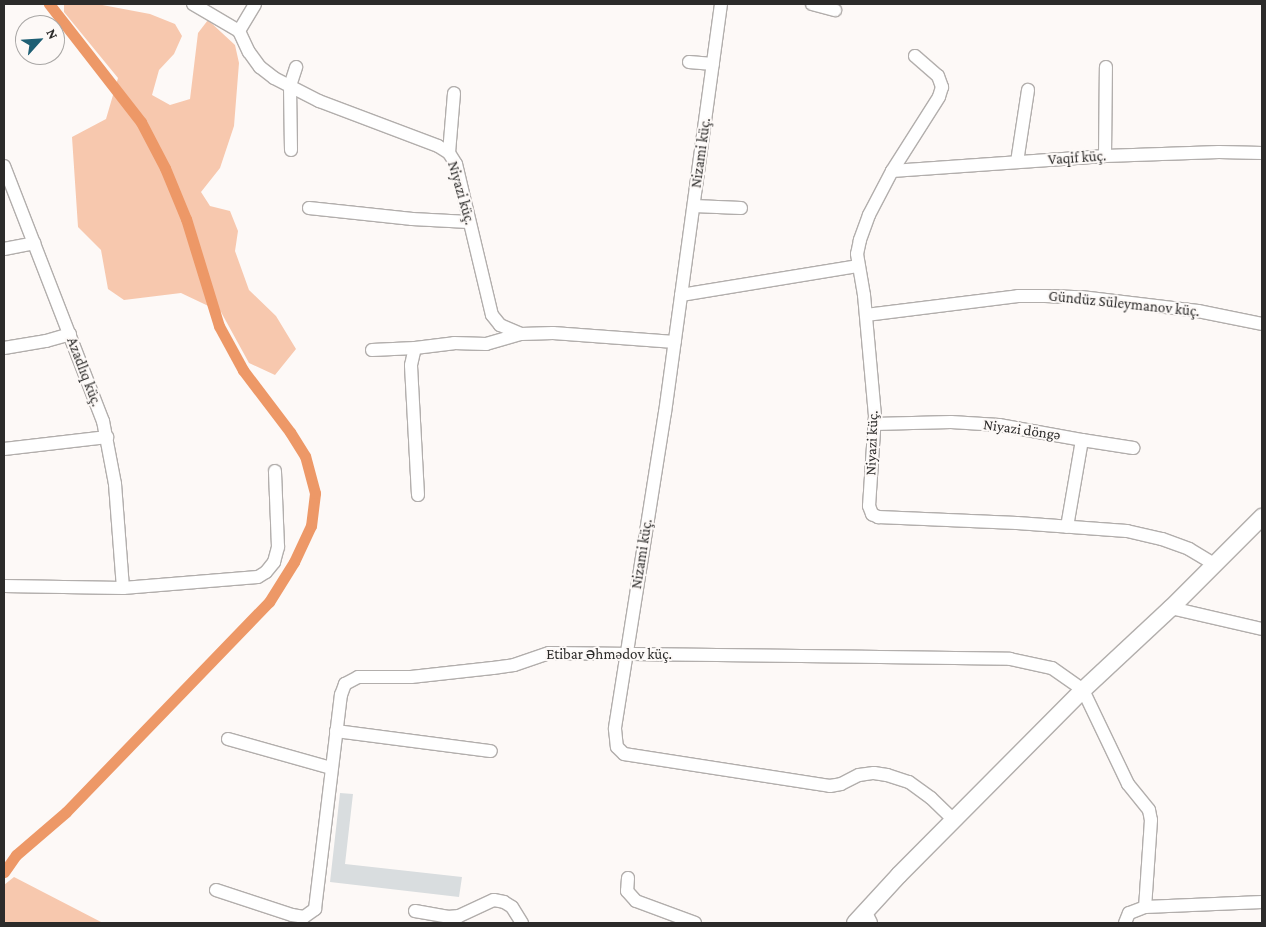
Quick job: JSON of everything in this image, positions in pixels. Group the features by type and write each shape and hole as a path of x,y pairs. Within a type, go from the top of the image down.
{"street":[{"path":"194,4 238,31 255,4"},
{"name":"Nizami küç.","path":"721,4 694,206 614,738 617,747 624,754 830,786 841,784 859,775 874,773 888,775 909,782 932,798 954,820"},
{"path":"812,4 835,10"},
{"name":"Niyazi küç.","path":"238,31 249,52 260,66 274,78 319,101 438,146 450,154 456,164 492,316 500,325 521,334 553,333 674,342"},
{"name":"Niyazi küç.","path":"915,56 938,76 942,87 940,97 892,171 869,215 857,254 866,314 874,424 869,506 872,514 878,516 1127,532 1162,539 1189,549 1214,564"},
{"path":"689,62 713,64"},
{"path":"291,150 290,86 296,67"},
{"path":"1106,67 1106,156"},
{"path":"1017,162 1028,90"},
{"path":"450,154 454,93"},
{"name":"Vaqif küç.","path":"892,171 1106,156 1219,152 1262,153"},
{"name":"Azadlıq küç.","path":"4,166 94,394 106,438 115,484 123,588"},
{"path":"694,206 741,208"},
{"path":"309,208 412,219 469,222"},
{"path":"4,249 34,243"},
{"path":"681,295 859,266"},
{"name":"Gündüz Süleymanov küç.","path":"866,314 1018,296 1045,296 1081,297 1198,311 1262,324"},
{"path":"4,348 46,341 70,334"},
{"path":"372,350 454,344 486,344 521,334"},
{"path":"415,348 411,365 418,495"},
{"name":"Niyazi döngə","path":"874,424 951,422 999,425 1082,440 1067,527"},
{"path":"4,449 106,438"},
{"path":"1082,440 1133,448"},
{"path":"4,586 123,588 258,577 266,572 274,562 278,547 275,471"},
{"path":"863,919 954,820 1083,690 1171,608 1262,517"},
{"path":"1171,608 1262,629"},
{"name":"Etibar Əhmədov küç.","path":"216,890 292,915 304,917 311,914 315,909 318,897 336,731 345,684 358,677 410,677 493,668 514,664 548,653 1010,658 1052,668 1083,690"},
{"path":"1083,690 1128,784 1149,810 1151,820 1145,907"},
{"path":"336,731 490,751"},
{"path":"228,739 331,768"},
{"path":"628,878 627,891 636,901 695,923"},
{"path":"415,912 448,917 458,916 494,900 504,902 512,907 522,923"},
{"path":"1125,923 1129,913 1145,907 1262,902"}],"shaded area":[{"path":"64,4 97,4 150,14 175,24 182,36 174,54 159,70 152,95 170,105 190,99 198,33 208,20 235,45 239,63 234,126 220,168 201,192 210,206 230,211 238,231 235,251 249,290 276,316 296,349 275,375 249,363 221,312 181,293 124,300 108,289 101,250 78,227 72,137 106,119 118,78 64,12"},
{"path":"14,877 103,923 4,923 4,885"}],"building":[{"path":"340,793 353,794 345,864 462,877 459,897 330,882"}],"waterway":[{"path":"4,872 16,855 66,812 269,602 294,562 311,526 315,493 305,456 290,432 243,370 219,326 186,219 165,168 141,122 49,4"}]}
